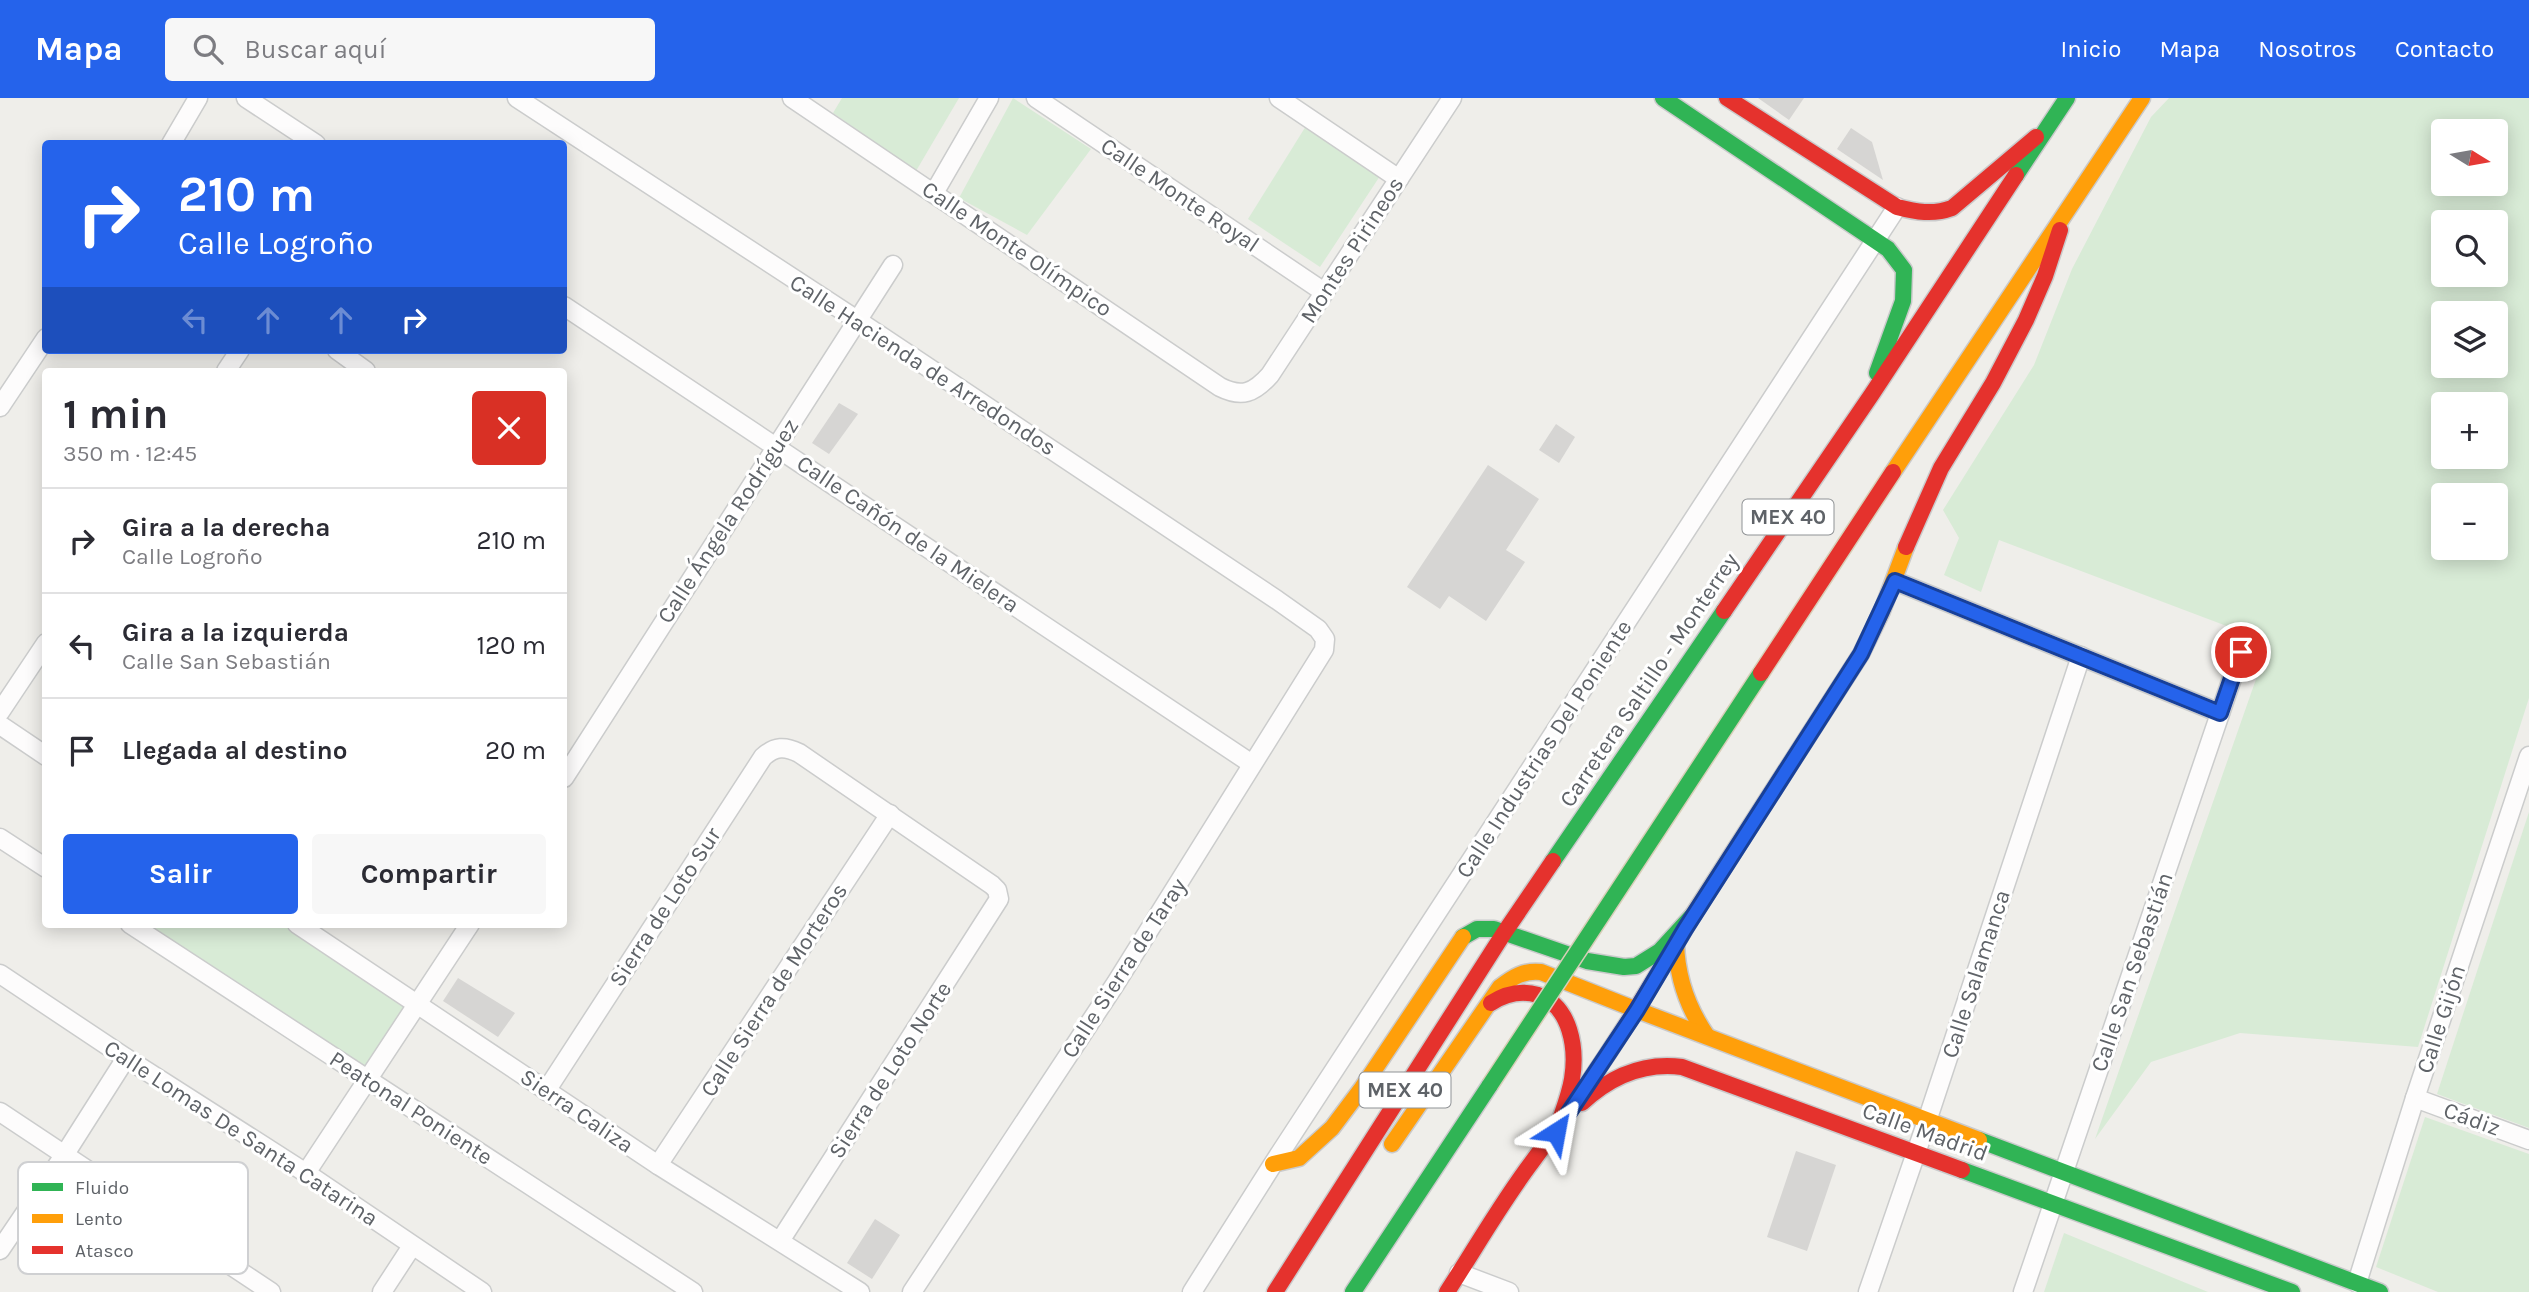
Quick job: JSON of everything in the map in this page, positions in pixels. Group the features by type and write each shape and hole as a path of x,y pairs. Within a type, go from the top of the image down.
{"main road":[{"path":"1663,98 1888,249 1904,270 1905,284 1899,317 1878,370 1872,394"},
{"path":"1727,98 1897,207 1926,215 1939,214 1952,208 2049,125"},
{"name":"Carretera Saltillo - Monterrey","path":"1275,1292 1504,933 1872,394 2067,98"},
{"name":"MEX 40","path":"1353,1292 1893,472 2143,98"},
{"path":"1447,1292 1531,1163 1556,1132 1637,1010 1693,915 1861,654 1895,581 1925,498 2015,345 2053,254 2062,222"},
{"path":"1273,1164 1299,1158 1332,1128 1467,933 1481,927 1595,963 1625,968 1644,962 1663,947 1693,915"},
{"path":"1676,943 1679,983 1693,1016 1707,1036"},
{"name":"Calle Madrid","path":"1379,1162 1500,987 1524,972 1534,970 2380,1292"},
{"path":"1489,1004 1505,994 1525,992 1544,996 1560,1011 1566,1021 1573,1045 1572,1079 1556,1132"},
{"name":"Calle Madrid","path":"1556,1132 1589,1096 1605,1085 1646,1065 1673,1065 2292,1292"},
{"path":"1306,1247 1322,1238 1358,1192"}],"street":[{"path":"173,140 198,98"},
{"path":"246,98 310,140"},
{"name":"Calle Hacienda de Arredondos","path":"517,98 1278,600 1318,629 1325,639"},
{"name":"Calle Monte Olímpico","path":"792,98 1220,387 1244,394"},
{"path":"934,194 989,98"},
{"name":"Calle Monte Royal","path":"1036,98 1324,292"},
{"path":"1279,98 1399,179"},
{"name":"Montes Pirineos","path":"1244,394 1252,392 1270,375 1452,98"},
{"name":"Calle Industrias Del Poniente","path":"1192,1292 1897,207"},
{"name":"Calle Ángela Rodríguez","path":"567,773 893,265"},
{"name":"Calle Cañón de la Mielera","path":"567,308 1252,764"},
{"path":"0,407 42,344"},
{"path":"343,354 362,368"},
{"path":"1895,581 2220,713"},
{"name":"Calle Sierra de Taray","path":"912,1292 1116,983 1324,650 1325,639"},
{"path":"0,712 42,649"},
{"name":"Calle San Sebastián","path":"2023,1292 2241,652"},
{"name":"Calle Salamanca","path":"1868,1292 2081,656"},
{"path":"0,725 42,753"},
{"name":"Sierra de Loto Sur","path":"545,1091 763,757 776,748 788,748 890,814"},
{"name":"Calle Gijón","path":"2357,1283 2415,1098 2529,756"},
{"name":"Sierra de Loto Norte","path":"780,1241 999,899 997,890 992,885 890,814"},
{"name":"Calle Sierra de Morteros","path":"658,1165 890,814"},
{"path":"0,838 42,865"},
{"name":"Peatonal Poniente","path":"136,928 693,1292"},
{"name":"Sierra Caliza","path":"303,928 545,1091 780,1241 832,1285 860,1292"},
{"path":"306,1173 467,928"},
{"name":"Calle Lomas De Santa Catarina","path":"0,974 125,1058 306,1173 482,1292"},
{"path":"60,1162 125,1058"},
{"name":"Cádiz","path":"2415,1098 2529,1140"},
{"path":"0,1112 76,1162"},
{"path":"0,1250 18,1223"},
{"path":"382,1292 412,1246"},
{"path":"1459,1273 1509,1292"},
{"path":"243,1274 271,1292"}],"green space":[{"path":"842,98 959,98 916,171 833,113"},
{"path":"1013,98 1091,149 1027,235 959,198"},
{"path":"2169,98 2529,98 2529,698 2418,1047 2240,1033 2151,1062 2095,1139 2269,642 1999,540 1981,592 1944,575 1959,538 1943,510 2034,365 2072,269 2151,117"},
{"path":"1306,126 1380,176 1320,267 1248,219"},
{"path":"2529,812 2529,1128 2437,1094"},
{"path":"138,928 310,928 425,1004 372,1084"},
{"path":"2425,1117 2529,1154 2529,1292 2438,1292 2376,1267"},
{"path":"2064,1233 2208,1292 2044,1292"}],"building":[{"path":"1758,98 1804,98 1789,120"},
{"path":"1851,128 1872,142 1883,180 1837,149"},
{"path":"839,403 858,414 829,454 812,443"},
{"path":"1556,424 1575,437 1559,463 1539,450"},
{"path":"1488,465 1539,499 1506,550 1525,562 1486,621 1449,596 1440,609 1407,587"},
{"path":"458,978 515,1013 498,1037 443,1001"},
{"path":"1796,1151 1836,1165 1807,1251 1767,1237"},
{"path":"875,1219 900,1235 872,1279 847,1263"}],"traffic: fast":[{"path":"1663,98 1888,249 1904,270 1903,301 1877,373"},
{"path":"2016,175 2067,98"},
{"path":"1553,861 1724,611"},
{"path":"1490,1085 1761,673"},
{"path":"1463,937 1477,929 1494,929 1587,961 1624,967 1636,966 1660,951 1693,915"},
{"path":"1353,1292 1490,1085"},
{"path":"1979,1140 2380,1292"},
{"path":"1962,1170 2292,1292"}],"traffic: slow":[{"path":"1893,472 2142,98"},
{"path":"1665,962 1861,654 1882,611 1906,547"},
{"path":"1273,1164 1299,1158 1332,1128 1362,1088 1463,937"},
{"path":"1676,943 1684,992 1707,1036"},
{"path":"1392,1144 1500,987 1514,977 1529,972 1541,972 1637,1010"},
{"path":"1637,1010 1979,1140"}],"traffic: jam":[{"path":"1727,98 1897,207 1918,211 1938,212 1952,208 2036,137"},
{"path":"1724,611 1872,394 2016,175"},
{"path":"1906,547 1941,468 1993,383 2026,320 2045,276 2060,230"},
{"path":"1761,673 1893,472"},
{"path":"1275,1292 1504,933 1553,861"},
{"path":"1447,1292 1510,1194 1601,1064 1665,962"},
{"path":"1491,1003 1513,994 1538,995 1549,1001 1565,1019 1572,1042 1573,1067 1569,1092 1556,1132"},
{"path":"1582,1103 1604,1086 1628,1073 1654,1067 1682,1067 1962,1170"}],"route":[{"path":"1556,1132 1637,1010 1685,929 1861,654 1895,581 2220,713 2241,652"}]}
